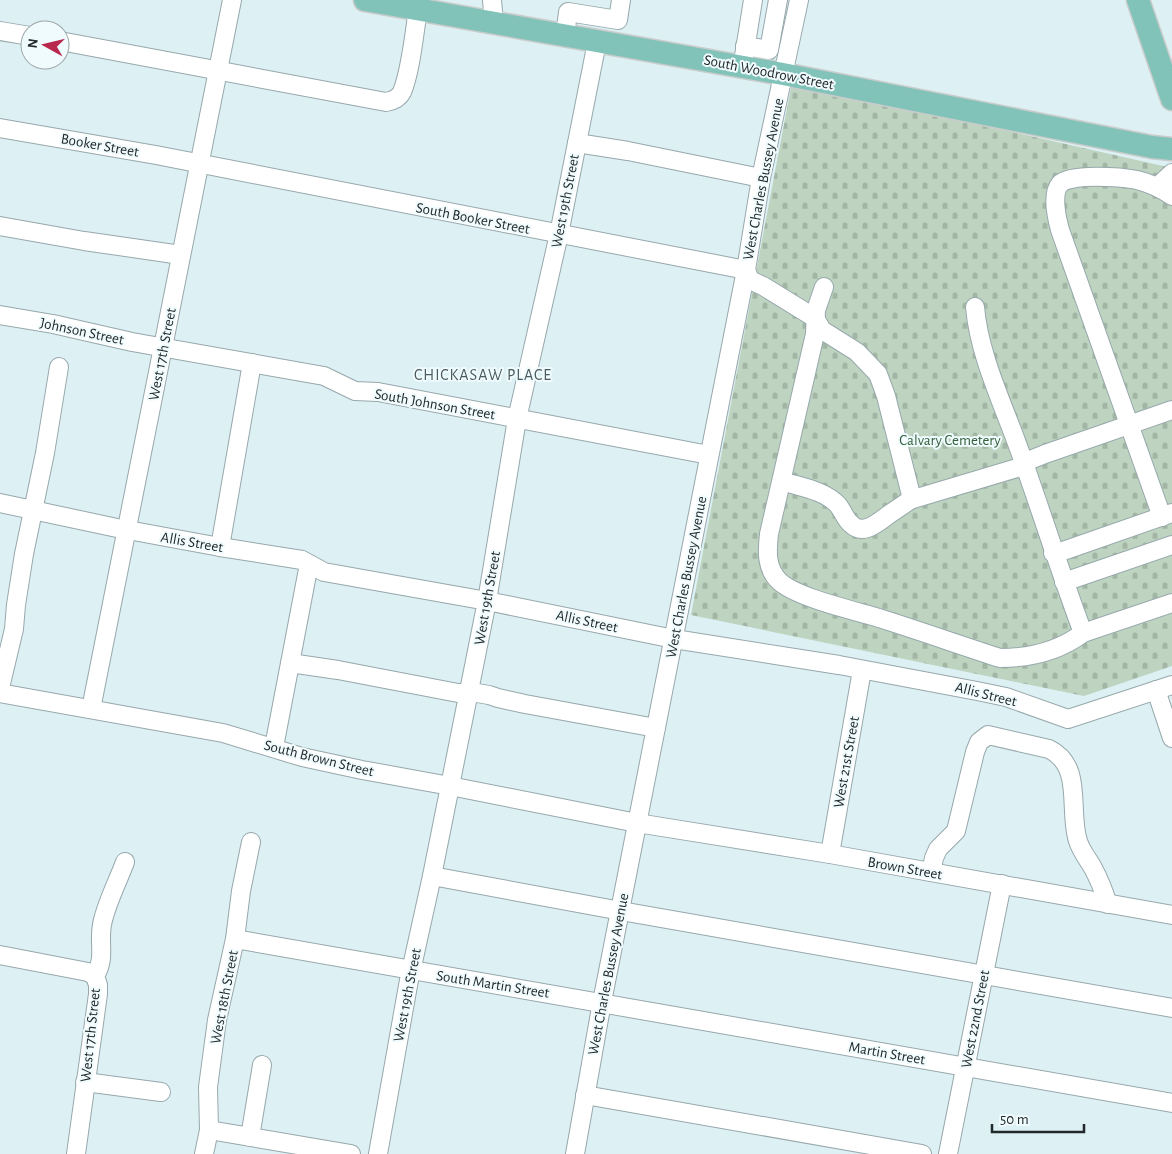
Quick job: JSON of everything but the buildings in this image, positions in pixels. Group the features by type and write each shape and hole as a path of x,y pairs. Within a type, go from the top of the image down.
{"main road":[{"name":"South Woodrow Street","path":"365,0 597,42 744,56 783,74 1152,147 1172,149"},
{"path":"1138,0 1172,99"}],"street":[{"name":"West 17th Street","path":"91,708 232,0"},
{"path":"492,0 494,22"},
{"path":"622,0 618,20 624,31 623,45"},
{"path":"753,0 744,56 769,50 778,0"},
{"name":"West Charles Bussey Avenue","path":"575,1154 602,1002 674,639 708,455 746,270 761,178 799,0"},
{"path":"565,36 569,6 618,20"},
{"path":"70,43 370,99 390,101 401,93 407,72 418,10"},
{"path":"0,31 20,34"},
{"name":"West 19th Street","path":"378,1154 411,971 487,601 517,419 559,234 597,42"},
{"name":"Booker Street","path":"0,128 199,164"},
{"path":"577,143 628,150 761,178"},
{"name":"South Booker Street","path":"199,164 746,270"},
{"path":"1053,553 1167,515 1130,425 1060,230 1056,214 1058,187 1061,183 1074,178 1115,177 1136,180 1165,192 1172,173"},
{"path":"0,226 84,241 182,255"},
{"path":"746,270 750,280 815,318 822,330 857,352 878,374 886,396 907,477 911,495 910,500"},
{"path":"824,286 815,318 815,334 769,534 767,554 774,576 788,588 819,600 1000,658 1021,658 1038,654 1074,640 1083,633 1172,603"},
{"path":"974,307 984,353 1024,464 1053,553 1083,633"},
{"name":"Johnson Street","path":"0,315 163,347"},
{"name":"South Johnson Street","path":"163,347 324,376 355,391 378,392 708,455"},
{"path":"220,547 252,363"},
{"path":"0,688 14,629 24,554 34,510 59,367"},
{"path":"782,481 812,490 829,499 838,505 850,524 860,529 868,529 910,500 1017,468 1045,454 1172,410"},
{"name":"Allis Street","path":"0,504 126,530 302,560 324,572 487,601 674,639 732,647 1006,697 1068,719 1164,687"},
{"path":"1064,582 1172,545"},
{"path":"274,748 309,564"},
{"path":"290,663 338,670 458,693 489,695 525,704 656,728"},
{"name":"West 21st Street","path":"830,854 862,670"},
{"path":"1164,687 1172,738"},
{"name":"South Brown Street","path":"0,693 223,733 302,756 362,770 637,824"},
{"path":"931,872 938,849 956,831 975,752 979,742 988,736 1049,749 1057,753 1068,769 1073,785 1075,827 1078,841 1099,880 1108,904"},
{"name":"Brown Street","path":"637,824 830,854 1172,915"},
{"name":"West 18th Street","path":"204,1154 209,1130 208,1087 217,1020 235,939 251,842"},
{"name":"West 17th Street","path":"76,1154 98,994 95,976 102,963 100,933 103,919 125,862"},
{"path":"432,876 1172,1008"},
{"name":"West 22nd Street","path":"948,1154 1002,884"},
{"name":"South Martin Street","path":"235,939 411,971 602,1002"},
{"path":"0,954 88,972 95,976"},
{"name":"Martin Street","path":"602,1002 1172,1103"},
{"path":"250,1137 262,1065"},
{"path":"85,1082 161,1092"},
{"path":"585,1095 922,1154"},
{"path":"209,1130 351,1154"}],"green space":[{"name":"Calvary Cemetery","path":"792,82 1172,168 1172,666 1084,696 691,615"}],"district":[{"name":"CHICKASAW PLACE","path":"483,374"}]}
